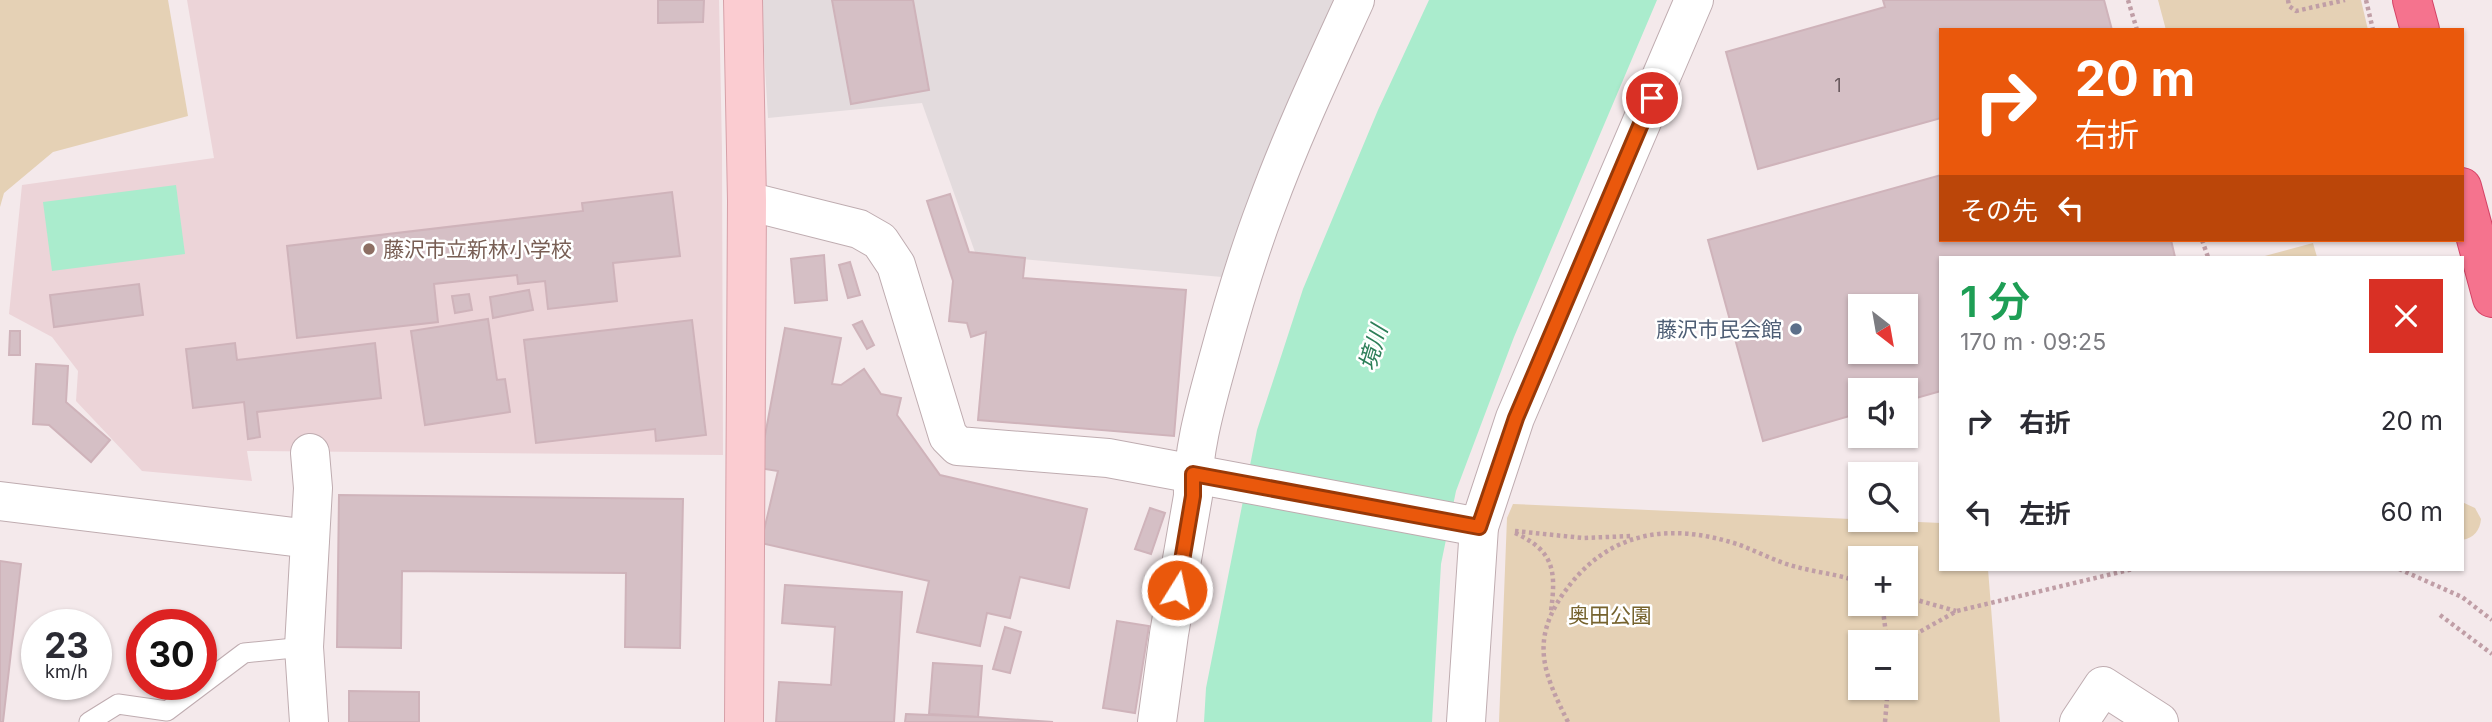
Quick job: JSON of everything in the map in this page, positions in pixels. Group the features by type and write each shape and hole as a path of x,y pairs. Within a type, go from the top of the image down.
{"highway":[{"path":"2412,0 2419,28"},
{"path":"2464,194 2492,298"}],"street":[{"path":"743,0 747,201 744,722"},
{"path":"1157,722 1193,496 1193,474 1208,396 1237,289 1265,207 1312,93 1355,0"},
{"path":"1466,722 1479,527 1516,418 1694,0"},
{"path":"747,201 859,229 880,241 896,265 948,436 958,446 1108,458 1479,527"},
{"path":"309,722 304,646 313,488 310,453"},
{"path":"0,501 310,540"},
{"path":"2079,722 2104,686 2159,722"}],"lane":[{"path":"89,722 118,704 167,711 244,653 304,646"}],"path":[{"path":"2128,0 2136,28"},
{"path":"2288,0 2289,6 2296,11 2344,0"},
{"path":"2366,0 2373,28"},
{"path":"1549,620 1555,583 1552,567 1544,552 1528,539 1508,530 1583,538 1664,532 1693,535 1733,543 1798,567 1848,579"},
{"path":"1568,722 1547,677 1544,632 1555,605 1574,578 1615,545 1643,535"},
{"path":"1918,633 1957,611 2125,571"},
{"path":"2404,571 2462,597 2492,620"},
{"path":"1918,600 1957,611"},
{"path":"2440,615 2492,654"},
{"path":"1885,722 1887,700"}],"shaded area":[{"name":"藤沢市立新林小学校","path":"187,0 719,0 723,455 247,451 252,481 142,471 76,401 78,371 52,337 9,314 22,185 214,158"},
{"path":"761,0 1337,0 1257,175 1222,277 976,255 922,103 768,118"}],"green space":[{"path":"0,0 168,0 188,116 53,152 4,193 0,207"},
{"path":"2158,0 2361,0 2368,28 2165,28"},
{"path":"2313,243 2317,256 2265,256"},
{"path":"2464,503 2475,508 2481,519 2476,533 2464,539"},
{"name":"奥田公園","path":"1513,504 1848,519 1848,532 1918,532 1918,522 1939,523 1939,571 1988,571 2000,722 1499,722 1507,518"}],"water":[{"name":"境川","path":"1429,0 1657,0 1514,337 1456,491 1441,564 1432,722 1204,722 1206,688 1257,430 1303,289 1378,110"},
{"path":"176,185 185,254 52,271 43,202"}],"building":[{"path":"658,0 704,0 703,22 658,23"},
{"path":"832,0 913,0 929,90 851,104"},
{"path":"1883,0 2104,0 2111,28 1939,28 1939,119 1758,169 1726,52 1885,7"},
{"name":"藤沢市民会館","path":"1939,176 1939,242 2171,242 2175,256 1939,256 1939,392 1918,398 1918,378 1848,378 1848,416 1763,441 1708,240"},
{"path":"672,192 680,256 613,263 617,301 548,309 545,281 518,284 517,275 434,284 438,322 297,338 287,246 583,211 582,203"},
{"path":"950,194 969,252 1025,258 1023,278 1186,290 1174,436 978,420 986,332 971,337 967,323 949,321 953,281 927,201"},
{"path":"824,255 827,300 795,303 791,259"},
{"path":"850,262 860,295 848,298 839,265"},
{"path":"139,284 143,315 54,327 50,295"},
{"path":"529,290 533,310 493,318 490,297"},
{"path":"469,294 472,310 455,313 452,296"},
{"path":"488,319 497,380 505,379 510,412 425,425 411,331"},
{"path":"692,320 706,435 656,441 655,429 536,443 524,340"},
{"path":"862,321 874,345 867,349 853,325"},
{"path":"785,328 841,338 832,384 841,385 864,369 881,394 901,398 897,415 940,475 1087,509 1069,588 1020,577 1010,618 987,613 980,646 917,632 929,581 761,543 778,471 759,468"},
{"path":"10,331 20,331 20,355 9,355"},
{"path":"235,343 237,360 375,343 381,398 257,412 260,437 248,439 244,402 193,408 186,349"},
{"path":"36,364 68,366 66,402 110,440 91,462 49,425 33,424"},
{"path":"339,495 683,499 680,648 625,647 626,573 402,571 401,648 337,647"},
{"path":"1150,508 1165,513 1151,554 1135,549"},
{"path":"0,561 21,564 3,722 0,722"},
{"path":"785,585 902,592 894,722 776,722 779,682 831,685 835,627 782,623"},
{"path":"1117,621 1149,626 1135,713 1103,708"},
{"path":"1005,627 1021,632 1010,673 993,669"},
{"path":"933,663 982,666 978,717 929,714"},
{"path":"349,691 419,692 419,722 349,722"},
{"path":"906,714 978,717 1053,722 905,722"}],"place":[{"name":"藤沢市立新林小学校","path":"369,249"},
{"name":"藤沢市民会館","path":"1796,329"}],"route":[{"path":"1177,590 1193,496 1193,474 1479,527 1516,418 1652,98"}]}
